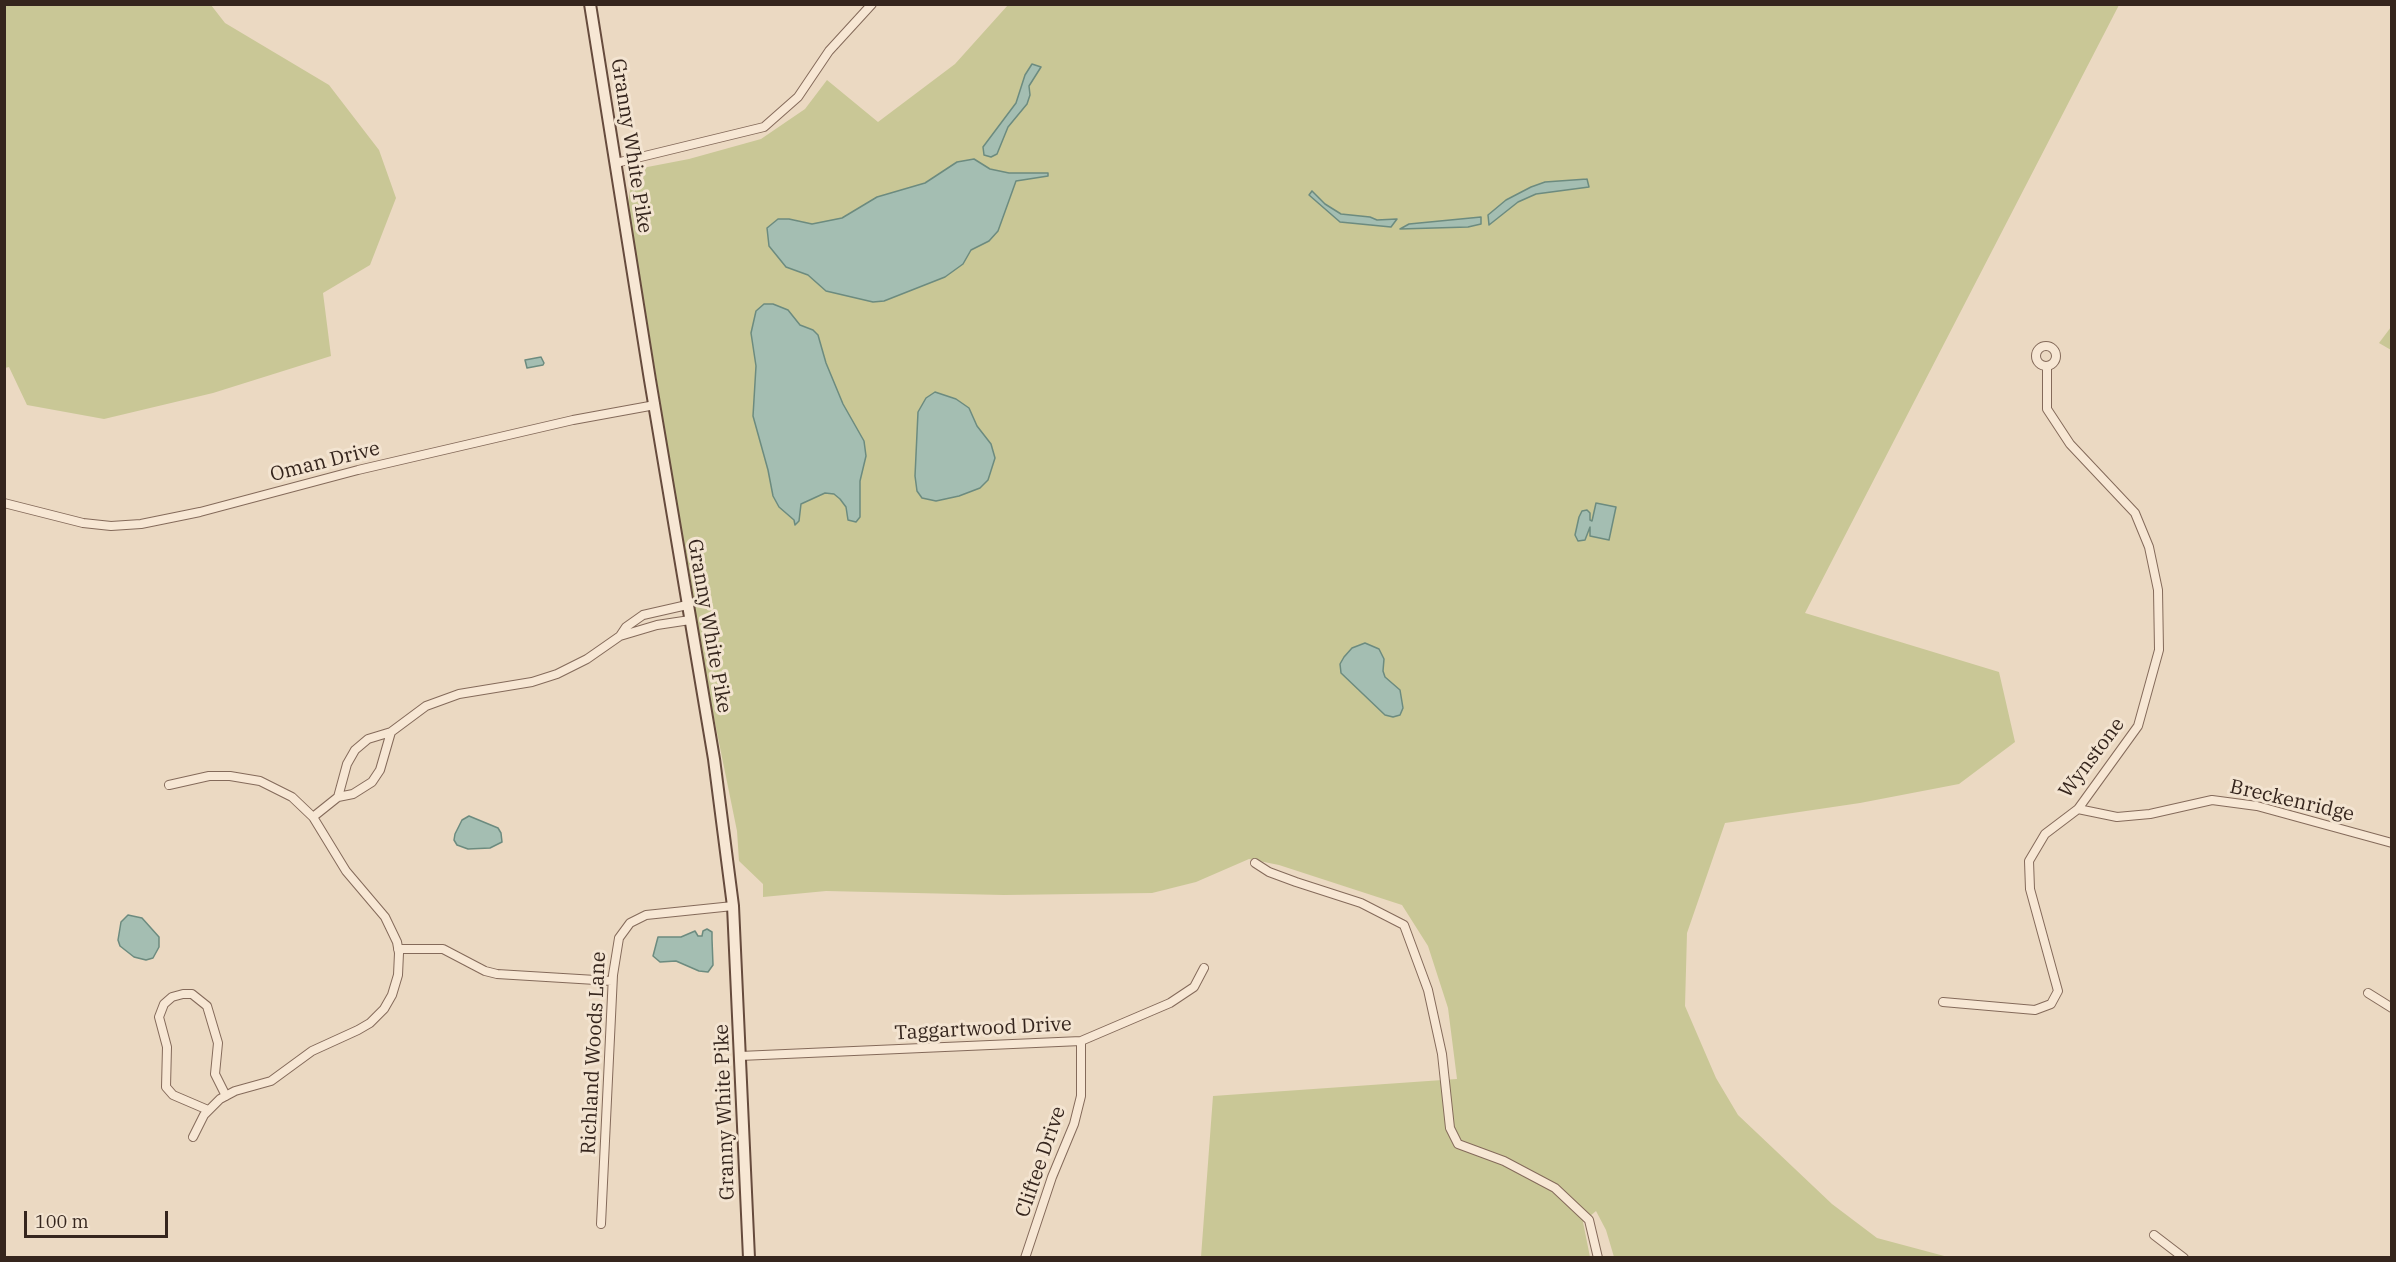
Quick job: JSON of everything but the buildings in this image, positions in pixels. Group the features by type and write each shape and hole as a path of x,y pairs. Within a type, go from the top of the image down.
{"main road":[{"name":"Granny White Pike","path":"590,4 654,405 714,759 734,906 749,1257"}],"street":[{"path":"616,162 764,127 798,97 829,51 872,4"},
{"name":"Wynstone","path":"1943,1002 2035,1010 2051,1004 2058,991 2030,889 2029,861 2044,834 2078,809 2138,726 2159,650 2158,590 2149,547 2135,513 2070,444 2047,409 2046,367"},
{"name":"Oman Drive","path":"4,503 83,523 111,526 141,524 200,512 358,470 573,420 654,405"},
{"path":"620,636 626,627 643,615 687,605"},
{"path":"338,797 347,764 355,750 368,739 391,732 426,706 449,696 532,682 565,671 620,636 657,625 690,620"},
{"path":"313,817 338,797 360,791 376,777 391,732"},
{"path":"169,785 224,775 251,779 285,793 313,817 346,871 385,917 398,949 399,969 392,995 384,1009 370,1023 312,1051 271,1081 226,1096 208,1110 193,1137"},
{"name":"Breckenridge","path":"2078,809 2117,817 2150,814 2212,800 2257,806 2391,843"},
{"path":"1255,863 1273,874 1361,903 1404,925 1428,990 1442,1054 1450,1128 1458,1143 1504,1161 1555,1188 1588,1220 1598,1257"},
{"name":"Richland Woods Lane","path":"601,1224 612,981 617,943 624,930 634,920 653,914 734,906"},
{"path":"398,949 442,949 485,971 497,974 612,981"},
{"name":"Taggartwood Drive","path":"740,1056 1081,1041 1170,1003 1194,987 1204,968"},
{"path":"208,1110 173,1095 166,1087 167,1047 159,1017 164,1005 172,997 183,993 192,994 207,1006 218,1042 215,1074 226,1096"},
{"path":"2368,993 2391,1008"},
{"name":"Cliftee Drive","path":"1025,1257 1081,1096 1081,1041"},
{"path":"2154,1235 2184,1257"}],"shaded area":[{"path":"5,4 211,5 225,23 329,85 379,150 396,198 370,265 323,293 331,356 213,393 104,419 27,405 9,367 5,368"},
{"path":"1008,5 2119,5 1805,613 1999,672 2015,742 1959,784 1860,803 1725,823 1687,933 1685,1006 1716,1078 1738,1115 1832,1204 1877,1238 1948,1257 1614,1257 1606,1230 1596,1211 1583,1222 1590,1257 1201,1257 1213,1096 1457,1079 1448,1008 1428,946 1402,905 1279,865 1249,859 1196,882 1152,893 1004,895 826,891 763,897 763,884 739,861 737,831 702,659 628,203 632,178 637,169 689,159 761,139 805,109 827,80 878,122 955,64"},
{"path":"1032,64 1041,67 1029,86 1030,95 1027,104 1008,127 997,154 991,157 984,155 983,147 1016,103 1025,75"},
{"path":"974,159 990,169 1009,173 1048,173 1048,176 1016,181 998,231 989,241 971,250 963,264 945,277 884,301 873,302 826,291 808,275 786,267 769,246 767,228 778,219 812,224 842,218 877,197 925,183 957,162"},
{"path":"1587,179 1589,187 1536,194 1518,202 1489,225 1488,215 1506,200 1531,187 1545,182"},
{"path":"1312,191 1325,204 1341,214 1370,217 1377,220 1397,219 1391,227 1340,222 1309,195"},
{"path":"1481,217 1481,224 1468,227 1400,229 1409,224"},
{"path":"764,304 773,304 788,310 800,325 813,330 818,335 826,363 843,404 864,441 866,456 860,481 860,517 856,522 848,520 846,507 840,499 834,494 825,493 801,504 799,521 795,525 794,520 779,507 773,496 753,416 756,366 751,333 756,311"},
{"path":"2391,327 2391,350 2379,343"},
{"path":"541,357 543,365 527,368 525,360"},
{"path":"935,392 956,399 969,408 977,426 991,444 995,458 988,480 980,488 936,501 922,498 917,491 915,476 918,412 926,398"},
{"path":"1596,503 1616,507 1609,540 1590,536 1590,527 1585,540 1578,541 1575,535 1579,517 1582,511 1587,510 1592,521"},
{"path":"1365,643 1379,649 1384,659 1385,677 1400,690 1403,708 1400,715 1393,717 1385,715 1341,673 1340,664 1344,657 1352,648"},
{"path":"469,816 498,828 502,842 490,848 468,849 457,845 454,840 455,834 462,820"},
{"path":"128,915 142,918 159,937 159,947 153,958 146,960 134,957 120,946 118,940 121,922"},
{"path":"707,929 712,932 713,965 708,972 699,971 676,961 660,962 653,956 658,937 681,937 695,931 698,936 702,936 703,931"}]}
